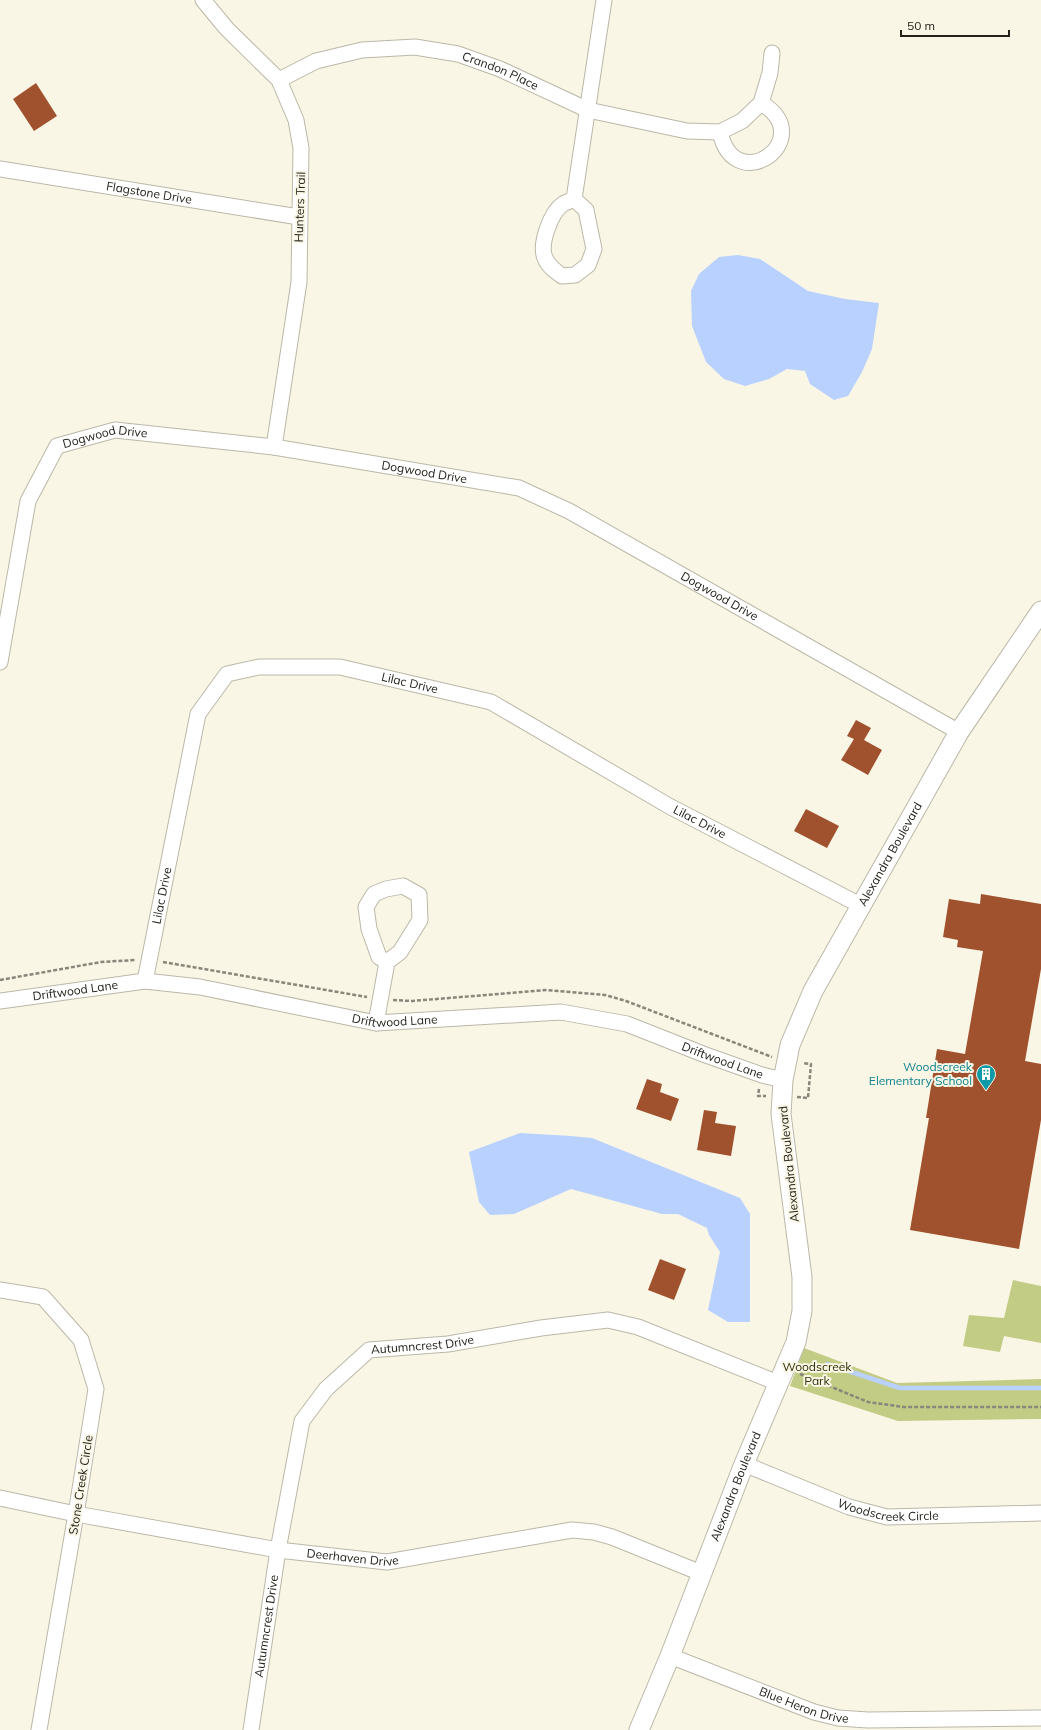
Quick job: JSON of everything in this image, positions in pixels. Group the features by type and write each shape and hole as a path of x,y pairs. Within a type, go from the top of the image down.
{"street":[{"name":"Hunters Trail","path":"203,0 227,29 279,80 296,120 301,148 298,282 274,447"},
{"path":"574,199 604,0"},
{"name":"Crandon Place","path":"279,80 316,61 362,50 415,47 458,54 500,68 588,110 687,131 720,132 742,121 761,103 770,73 772,53"},
{"path":"720,132 723,145 732,156 743,162 757,162 769,157 778,147 782,134 780,121 772,110 761,103"},
{"name":"Flagstone Drive","path":"0,169 299,217"},
{"path":"574,199 586,210 594,249 588,265 575,275 562,276 551,267 544,256 544,238 550,221 562,205 574,199"},
{"name":"Dogwood Drive","path":"0,662 28,501 57,446 115,430 274,447 519,488 569,511 959,732"},
{"name":"Alexandra Boulevard","path":"639,1730 670,1656 744,1464 796,1342 802,1311 802,1277 781,1114 783,1080 790,1044 813,991 959,732 1041,611"},
{"name":"Lilac Drive","path":"146,981 198,714 227,674 259,668 340,667 491,702 669,806 862,906"},
{"path":"376,1023 387,962 400,952 420,920 418,895 403,886 386,889 374,894 366,907 369,929 379,957 387,962"},
{"name":"Driftwood Lane","path":"0,1001 146,981 200,987 376,1023 561,1012 627,1024 703,1054 783,1080"},
{"name":"Stone Creek Circle","path":"0,1290 43,1297 81,1340 96,1389 39,1730"},
{"name":"Autumncrest Drive","path":"251,1730 278,1550 302,1421 326,1389 369,1350 448,1344 541,1328 608,1320 638,1327 782,1375"},
{"name":"Woodscreek Circle","path":"744,1464 849,1507 887,1517 1041,1513"},
{"name":"Deerhaven Drive","path":"0,1498 76,1514 278,1550 387,1562 572,1530 594,1532 612,1537 701,1573"},
{"name":"Blue Heron Drive","path":"670,1656 814,1712 838,1718 868,1720 1041,1718"}],"path":[{"path":"782,1375 868,1402 904,1407 1041,1407"}],"green space":[{"path":"1013,1280 1041,1286 1041,1343 1004,1336 1000,1352 963,1346 969,1315 1004,1318"},
{"name":"Woodscreek Park","path":"804,1348 897,1383 1041,1379 1041,1419 898,1421 790,1386"}],"water":[{"path":"738,255 760,259 808,291 845,299 879,303 872,349 862,372 848,396 834,400 810,384 805,371 787,369 769,379 745,386 724,379 706,362 692,326 691,291 699,274 719,257"},
{"path":"520,1133 592,1138 740,1198 750,1214 750,1322 728,1322 708,1310 720,1252 709,1235 707,1228 678,1214 662,1214 571,1189 514,1214 490,1215 479,1202 469,1152"}],"building":[{"path":"36,83 57,116 34,131 13,99"},
{"path":"856,720 871,728 864,740 882,750 868,775 841,760 854,739 847,736"},
{"path":"806,809 839,826 827,848 794,831"},
{"name":"Woodscreek Elementary School","path":"981,894 1041,904 1041,969 1025,1061 1041,1064 1041,1120 1019,1249 910,1230 929,1118 926,1118 937,1049 965,1054 983,951 957,947 958,940 943,937 949,899 980,904"},
{"path":"647,1079 662,1084 660,1092 679,1099 671,1121 636,1109"},
{"path":"704,1110 717,1112 715,1123 736,1126 731,1156 697,1150"},
{"path":"660,1259 686,1269 674,1300 648,1290"}],"waterway":[{"path":"827,1364 900,1388 1041,1388"}],"place":[{"name":"Woodscreek Elementary School","path":"986,1091"}]}
